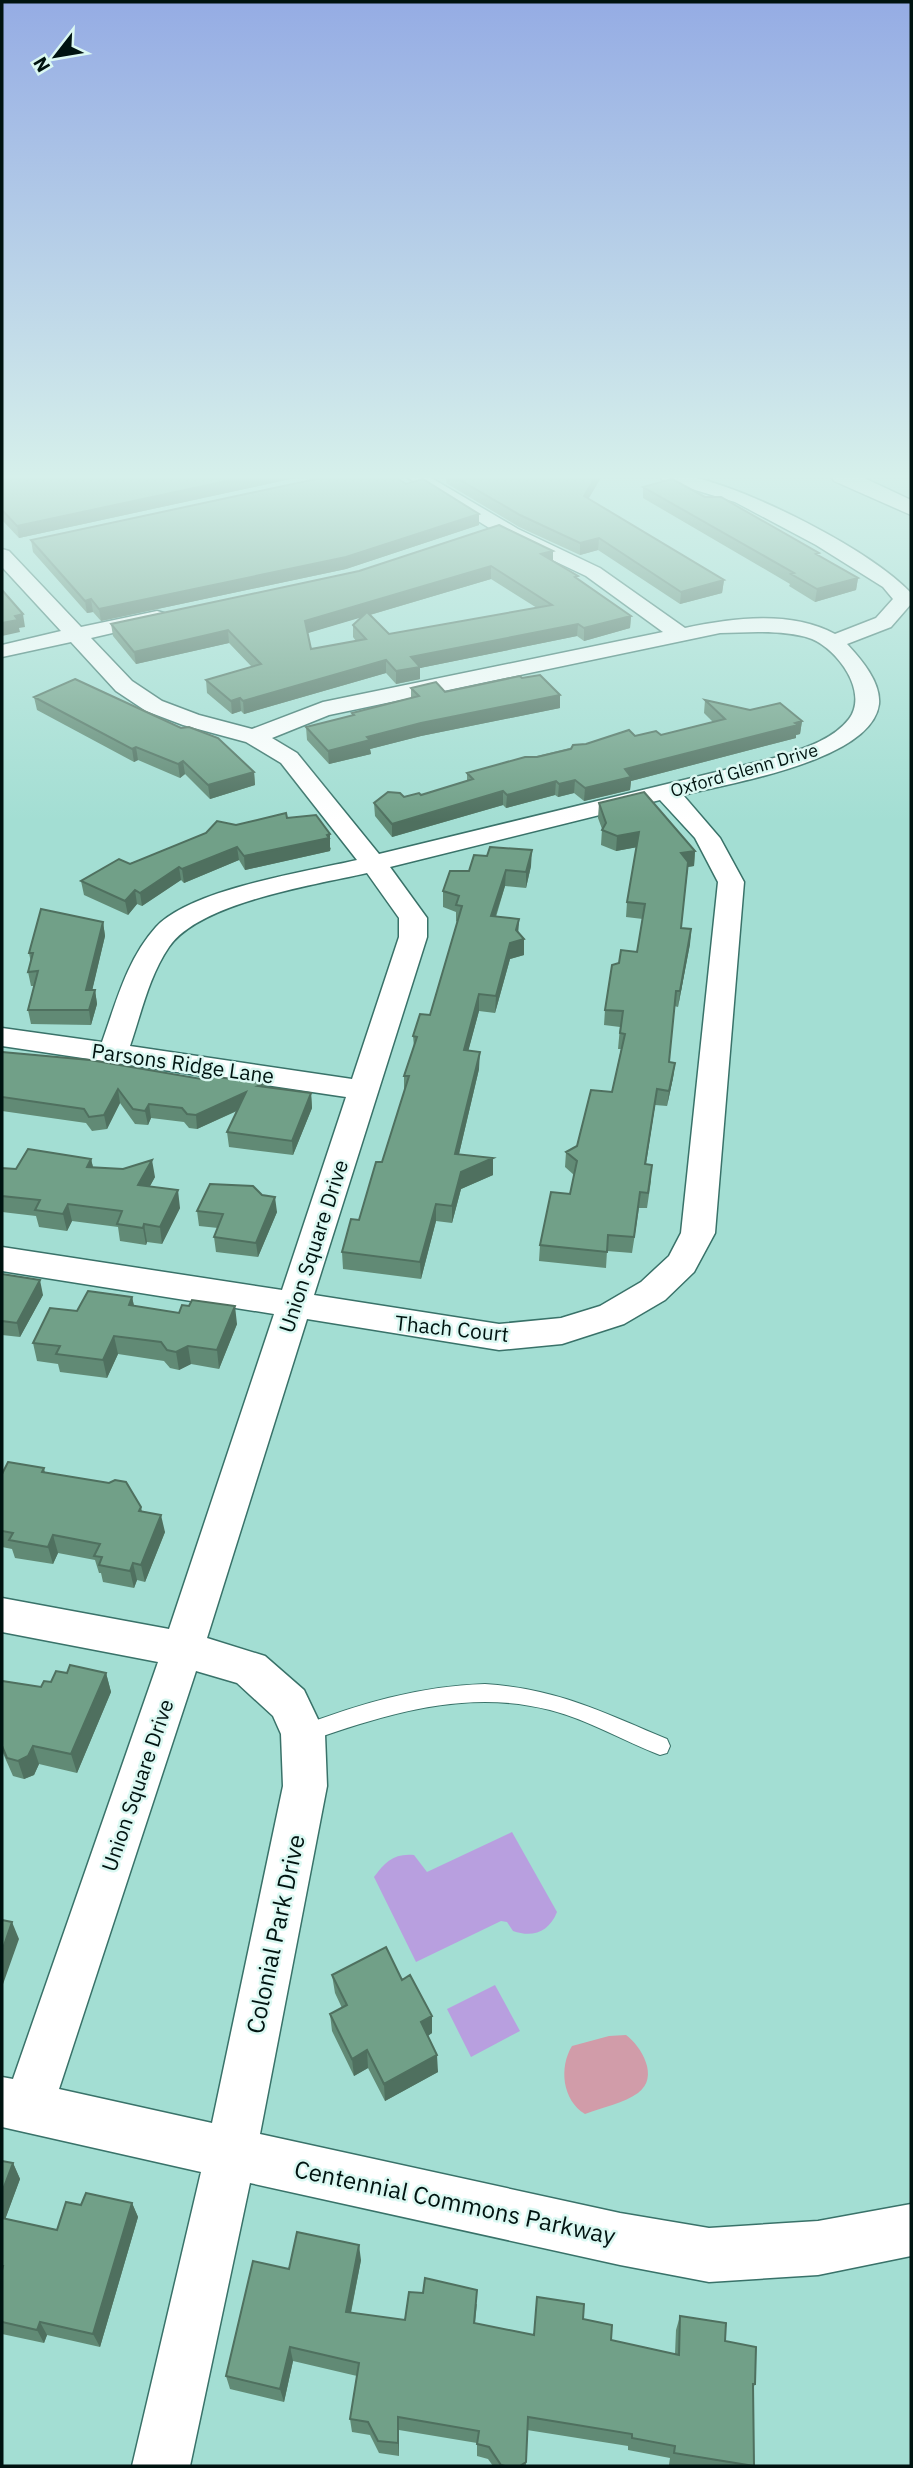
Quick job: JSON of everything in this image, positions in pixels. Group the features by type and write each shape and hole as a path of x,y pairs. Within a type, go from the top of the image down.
{"street":[{"name":"Union Square Drive","path":"15,2105 183,1649 413,936 413,918 402,899 289,758 254,737 191,720 154,706 124,686 39,591"},
{"path":"620,591 681,635"},
{"path":"254,737 323,709 720,626 769,624 821,635 832,642 875,628 897,614 904,597 898,591"},
{"path":"2,650 183,612"},
{"name":"Oxford Glenn Drive","path":"113,1052 148,958 168,930 198,913 236,897 666,792 819,751 843,738 862,721 869,701 864,681 832,642"},
{"name":"Thach Court","path":"2,1259 258,1298 294,1307 499,1337 562,1331 612,1315 653,1291 682,1264 698,1233 731,882 719,852 701,826 666,792"},
{"name":"Parsons Ridge Lane","path":"2,1037 364,1090"},
{"name":"Colonial Park Drive","path":"2,1615 183,1649 250,1669 289,1703 303,1734 305,1786 231,2153 161,2466"},
{"name":"Centennial Commons Parkway","path":"15,2105 641,2243 709,2255 818,2248 911,2230"}],"lane":[{"path":"303,1734 377,1709 432,1695 487,1693 549,1701 660,1746"}],"shaded area":[{"path":"512,1832 557,1912 554,1919 540,1932 527,1934 513,1931 507,1922 501,1921 416,1962 374,1877 395,1857 414,1855 427,1872"},
{"path":"495,1985 520,2031 471,2057 447,2009"},
{"path":"626,2035 637,2046 646,2062 648,2079 638,2093 626,2100 585,2114 571,2100 565,2083 565,2064 572,2046 609,2036"}],"building":[{"path":"3,591 23,614 15,616 18,620 2,623"},
{"path":"76,591 184,591 99,609 91,599 85,601"},
{"path":"265,591 406,591 305,621 311,649 366,639 353,625 367,612 389,634 552,605 530,591 595,591 631,616 584,628 578,624 411,657 420,667 396,671 386,660 243,701 240,698 231,701 206,680 261,664 228,630 134,652 111,624"},
{"path":"540,675 560,695 421,723 367,737 370,740 328,751 306,727 419,696 411,688 436,682 445,692 520,676"},
{"path":"75,679 181,728 189,727 218,738 254,772 208,785 183,761 178,764 136,747 132,749 34,697"},
{"path":"705,700 750,710 780,703 802,721 795,723 798,725 625,769 631,777 585,788 575,780 559,784 556,781 507,795 503,791 392,824 374,803 388,792 400,793 404,797 419,793 421,795 473,779 467,773 525,757 571,749 573,745 586,744 629,730 635,736 656,731 661,735 725,719"},
{"path":"644,792 695,851 681,853 688,862 681,928 691,929 680,991 676,991 669,1062 675,1063 669,1091 657,1089 645,1164 652,1165 648,1193 640,1192 634,1237 608,1235 607,1252 540,1245 551,1192 570,1194 577,1161 566,1152 577,1146 591,1090 612,1092 625,1034 620,1033 623,1011 605,1010 612,965 619,963 621,950 637,952 645,904 627,902 639,832 617,836 602,830 606,823 599,803"},
{"path":"286,813 287,818 316,815 330,834 327,835 329,838 244,856 237,847 182,869 179,867 140,893 135,890 125,901 81,881 119,859 130,864 206,833 217,821 236,825"},
{"path":"490,847 532,850 526,872 506,870 491,916 519,919 516,930 524,939 510,943 496,996 479,994 464,1050 480,1052 455,1154 493,1158 461,1172 452,1206 436,1204 420,1262 342,1252 351,1219 359,1220 376,1162 382,1162 409,1076 404,1076 417,1037 413,1036 420,1014 430,1015 462,906 456,905 459,896 443,891 450,871 469,871 474,855 487,856"},
{"path":"41,909 103,922 86,990 95,990 89,1010 28,1010 38,971 28,972 33,953 29,953"},
{"path":"2,1052 90,1060 207,1080 209,1076 265,1083 258,1086 311,1093 292,1141 227,1132 246,1092 196,1115 187,1114 182,1108 149,1104 145,1111 133,1109 118,1089 104,1115 89,1117 84,1109 2,1097"},
{"path":"28,1149 91,1159 87,1167 123,1169 152,1160 138,1185 178,1190 160,1227 144,1224 143,1228 117,1224 122,1211 68,1204 63,1214 35,1210 40,1200 2,1196 2,1168 16,1169"},
{"path":"210,1184 253,1186 262,1195 275,1197 256,1243 214,1237 223,1214 197,1211"},
{"path":"2,1274 40,1280 17,1323 2,1321"},
{"path":"88,1291 132,1297 129,1305 179,1313 182,1305 189,1306 192,1300 235,1306 217,1350 188,1346 176,1352 167,1350 161,1342 114,1336 103,1360 56,1354 60,1346 33,1343 50,1308 77,1311"},
{"path":"8,1462 44,1468 42,1472 109,1483 115,1480 126,1482 141,1507 139,1511 161,1515 141,1565 133,1563 130,1571 99,1565 102,1557 94,1556 100,1544 53,1535 48,1547 9,1540 13,1533 2,1531 2,1474"},
{"path":"70,1665 106,1673 71,1754 33,1746 28,1756 18,1761 7,1758 2,1746 2,1681 41,1687 44,1681 51,1682 56,1671 67,1673"},
{"path":"2,1920 12,1922 2,1951"},
{"path":"386,1947 402,1980 410,1975 432,2016 421,2022 437,2055 384,2084 367,2050 352,2059 330,2014 347,2005 332,1975"},
{"path":"2,2161 13,2163 2,2192"},
{"path":"86,2193 132,2203 93,2334 40,2322 37,2330 2,2322 2,2218 57,2230 66,2202 81,2205"},
{"path":"297,2232 359,2245 346,2312 405,2320 409,2292 423,2293 425,2278 477,2290 474,2323 534,2335 537,2297 584,2304 583,2319 612,2325 611,2340 679,2355 680,2316 726,2323 725,2341 756,2347 753,2384 754,2466 674,2453 675,2446 632,2438 632,2434 528,2417 526,2462 520,2466 505,2466 501,2465 489,2447 477,2444 479,2431 398,2417 398,2443 378,2441 368,2422 350,2419 359,2363 290,2347 280,2389 226,2376 253,2261 289,2269"}]}
